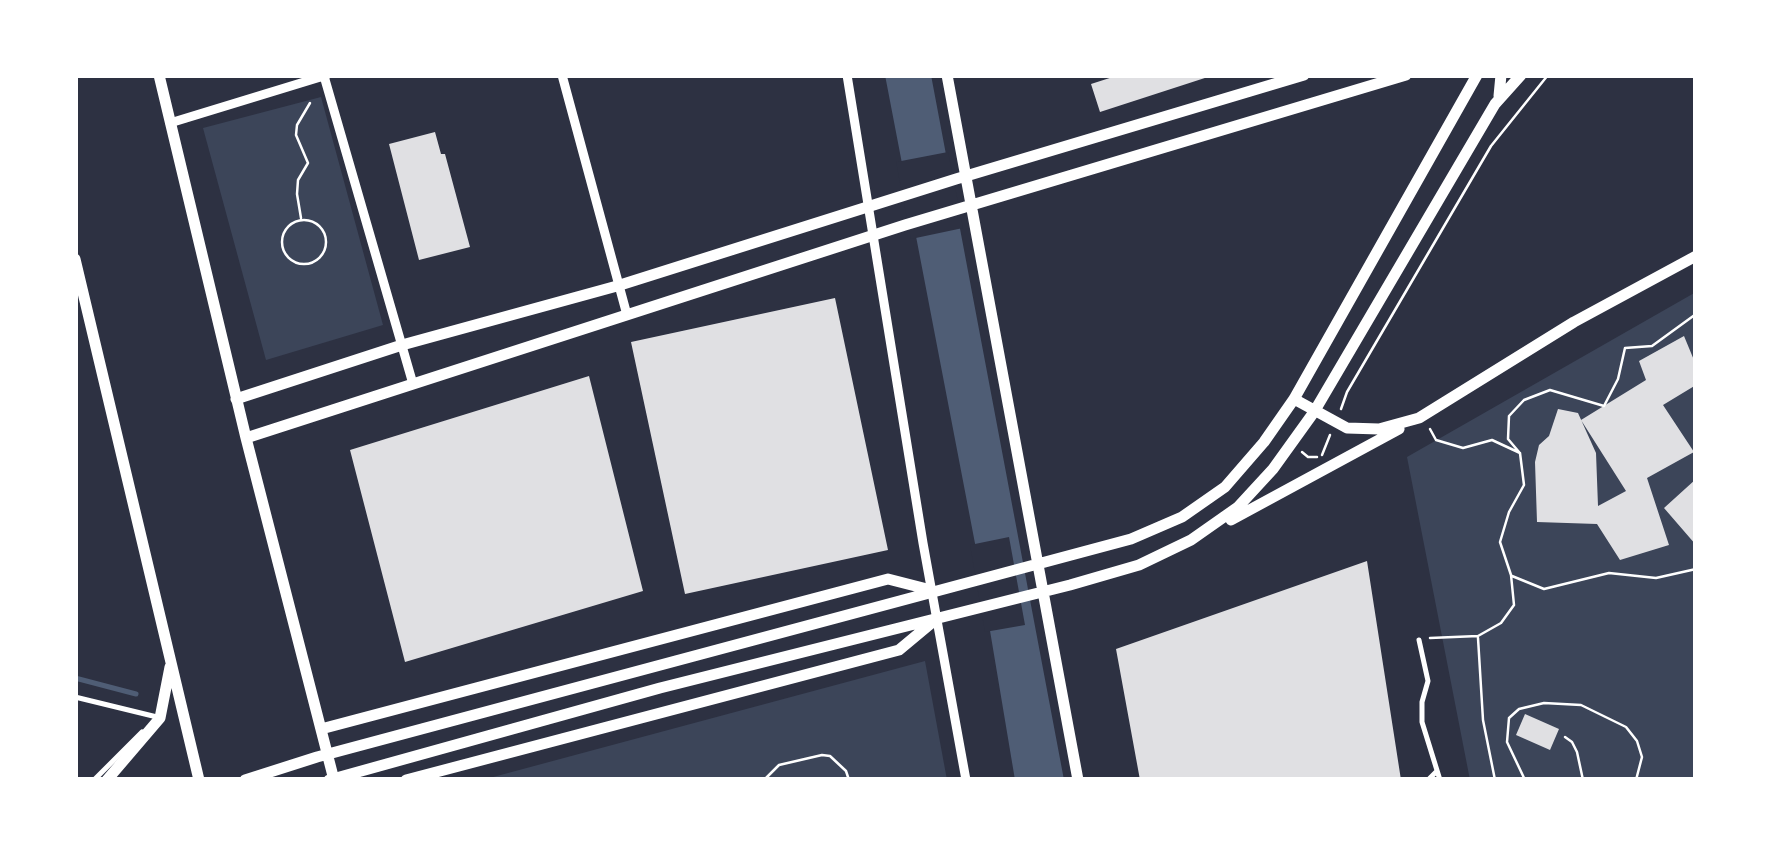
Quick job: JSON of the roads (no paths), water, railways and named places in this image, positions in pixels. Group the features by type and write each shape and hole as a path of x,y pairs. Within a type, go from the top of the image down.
{"street":[{"path":"159,75 332,780 660,688 1139,565 1424,422 1574,322 1696,256"},
{"path":"562,75 627,315"},
{"path":"846,75 966,780"},
{"path":"947,75 959,178 1078,780"},
{"path":"236,399 402,345 618,286 897,197 1304,75"},
{"path":"246,438 872,235 1406,75"},
{"path":"245,780 317,756 1131,539 1182,517 1225,487 1294,399 1477,75"},
{"path":"1495,104 1502,75"},
{"path":"1192,540 1238,507 1273,469 1314,412 1495,104 1521,75"},
{"path":"170,123 326,76 413,384"},
{"path":"75,259 199,780"},
{"path":"1294,399 1334,424 1360,430 1424,422"},
{"path":"321,729 888,579 932,590"},
{"path":"406,780 900,650 936,619"},
{"path":"107,780 160,718 171,658"}],"lane":[{"path":"1419,640 1428,681 1422,722 1440,780"},
{"path":"75,696 160,718"},
{"path":"94,780 134,737 160,718"},
{"path":"1428,780 1437,771"}],"waterway":[{"path":"75,678 136,694"}]}
